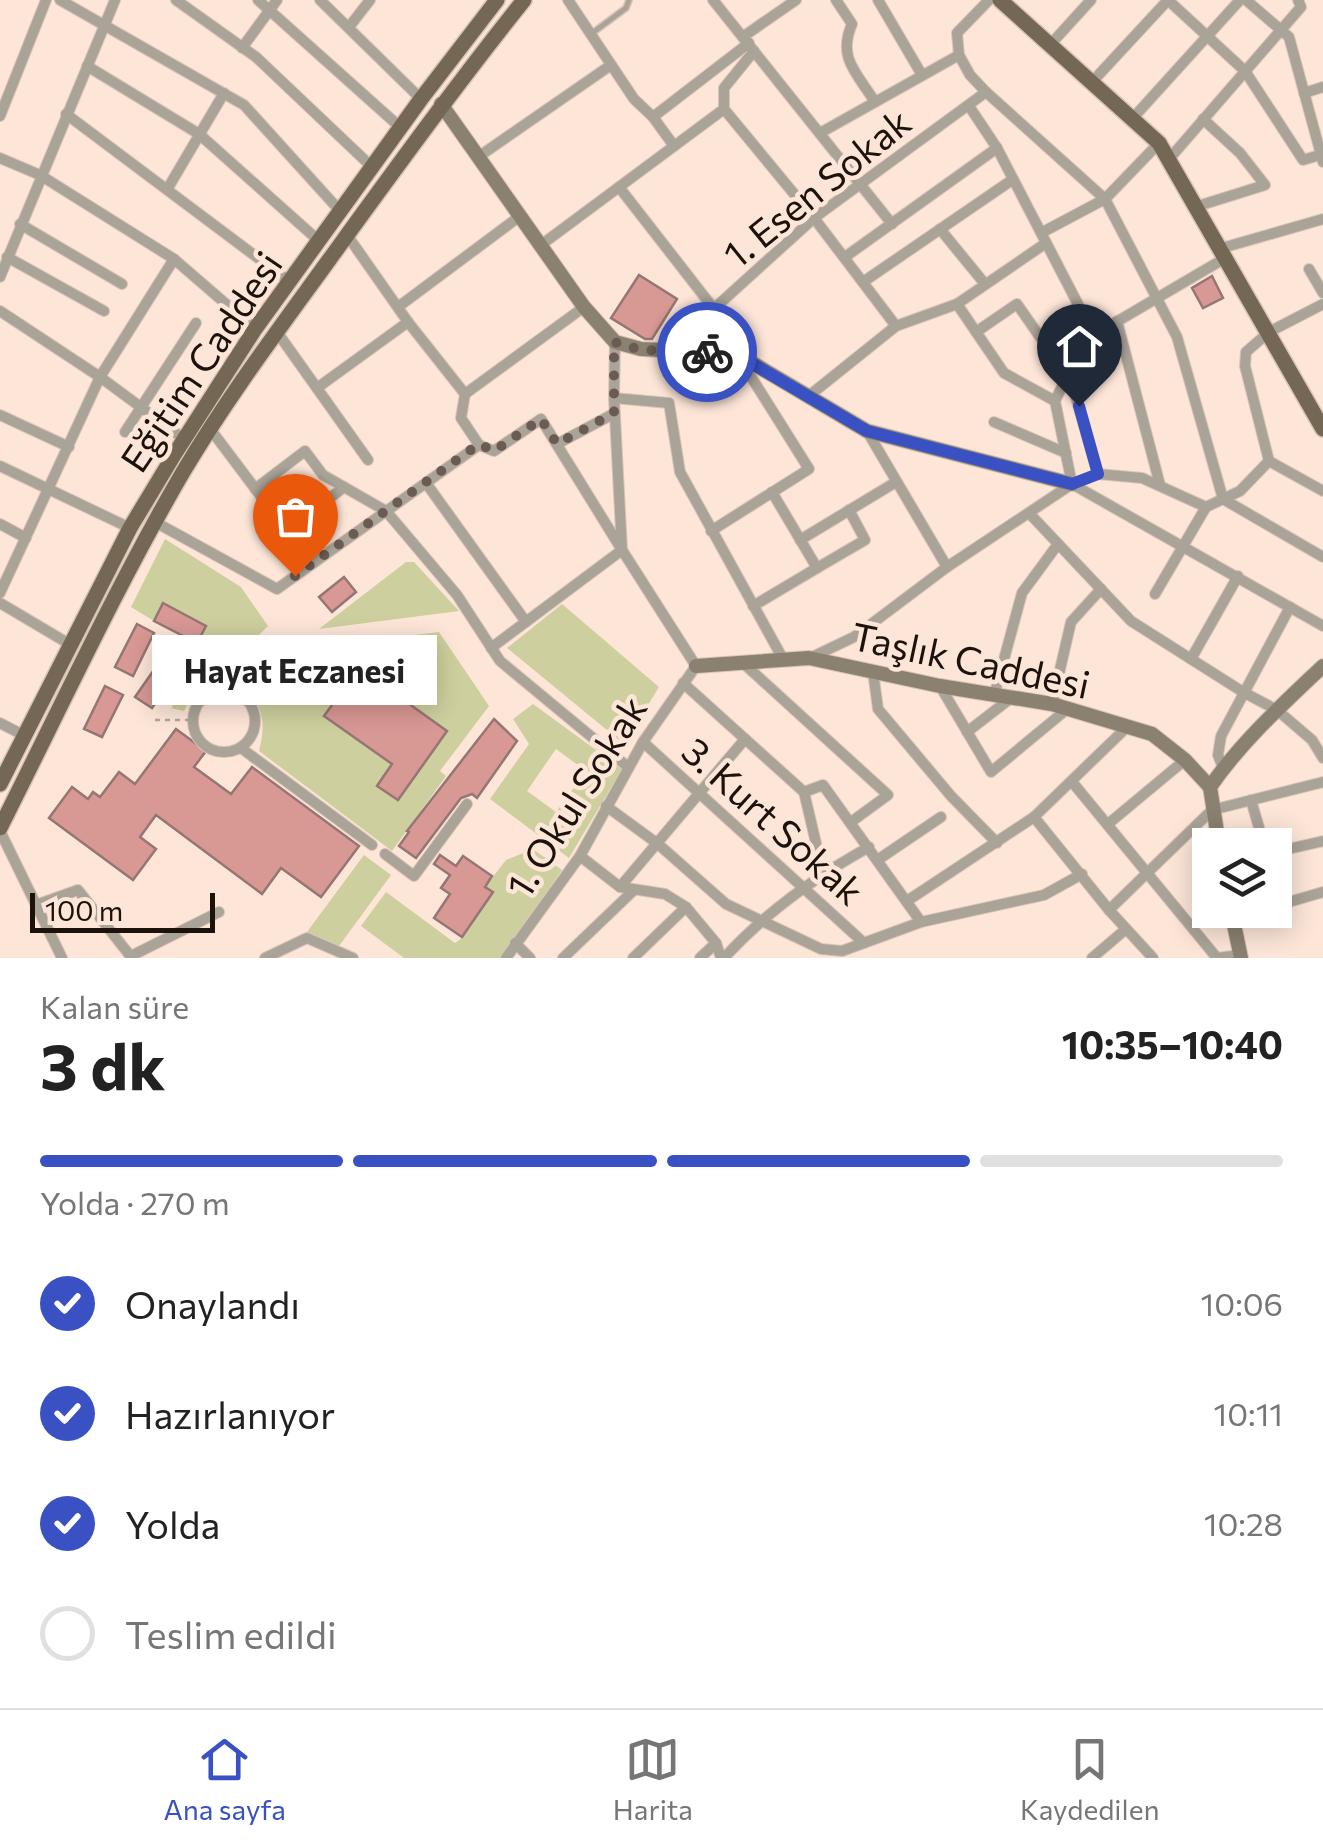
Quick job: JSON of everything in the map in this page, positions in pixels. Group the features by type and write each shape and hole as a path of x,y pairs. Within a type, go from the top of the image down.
{"main road":[{"name":"Eğitim Caddesi","path":"0,784 130,528 184,439 256,329 497,0"},
{"name":"Eğitim Caddesi","path":"0,830 155,522 211,430 441,104 524,0"},
{"path":"1000,1 1160,143 1323,429"}],"street":[{"path":"0,116 46,0"},
{"path":"60,0 244,105 340,212"},
{"path":"0,277 114,0"},
{"path":"176,0 242,48 372,167"},
{"path":"258,0 274,5 400,128"},
{"path":"320,0 421,99"},
{"path":"350,28 370,0"},
{"path":"568,0 634,100 674,146"},
{"path":"713,0 892,224"},
{"path":"652,117 749,43 796,0"},
{"path":"836,0 852,24 844,41 845,54 875,102"},
{"path":"878,0 922,75"},
{"path":"1050,45 1091,0"},
{"path":"1092,82 1168,0 1207,34 1246,70 1303,160 1322,157 1289,37 1243,0 1207,34 1133,118"},
{"path":"1000,1 957,33 959,54 970,75 1105,199 1177,337 1224,499 1323,557"},
{"path":"1170,158 1300,4"},
{"path":"242,48 274,5"},
{"path":"749,43 724,88 724,109 896,326"},
{"path":"820,133 959,54"},
{"path":"478,157 611,65"},
{"path":"87,66 200,134 319,241"},
{"path":"1304,93 1323,87"},
{"name":"1. Esen Sokak","path":"686,334 814,218 986,92"},
{"path":"168,188 224,93"},
{"path":"441,104 584,306 614,342 641,350 736,354 867,431 1072,484 1323,626"},
{"path":"968,106 998,148 1094,335"},
{"path":"541,245 724,109"},
{"path":"66,114 290,282"},
{"path":"1198,206 1265,185 1240,153 1204,120"},
{"path":"810,396 896,326 957,304 1043,238 1105,199 1160,143"},
{"path":"845,258 998,148"},
{"path":"0,158 40,174 174,259 256,329"},
{"path":"863,282 1012,180"},
{"path":"618,187 714,309"},
{"path":"398,307 520,216"},
{"path":"1072,484 1056,401 1069,372 1094,335 1224,252 1323,218"},
{"path":"20,224 122,284"},
{"path":"940,229 985,284"},
{"path":"348,235 408,322 465,394"},
{"path":"7,257 104,312"},
{"path":"2,584 100,377 174,259"},
{"path":"1309,269 1323,293"},
{"path":"957,304 1004,373 1056,401"},
{"path":"976,332 1017,304 1040,337 1079,357"},
{"path":"1323,304 1269,332 1246,352 1245,366 1269,461 1323,491"},
{"path":"584,306 465,394 461,418 479,444 494,451 541,419 696,666"},
{"path":"0,311 184,439"},
{"path":"1117,321 1160,485"},
{"path":"317,388 408,322"},
{"path":"125,432 196,323"},
{"path":"277,332 368,460"},
{"path":"614,342 622,550"},
{"path":"712,530 809,468 736,354"},
{"path":"1069,372 1098,474"},
{"path":"614,398 669,403 680,472 783,660"},
{"path":"557,444 614,413"},
{"path":"0,415 68,447"},
{"path":"994,422 1066,453"},
{"path":"211,430 312,564"},
{"path":"867,431 947,567"},
{"path":"155,522 278,589 479,444"},
{"path":"256,489 305,451 323,475 386,511 457,595 500,660 628,767"},
{"path":"1154,594 1206,507 1240,491 1269,461"},
{"path":"0,466 130,528"},
{"path":"809,658 854,637 947,567 1072,484 1098,474 1142,478 1206,507"},
{"path":"800,540 896,482"},
{"path":"426,483 526,622"},
{"path":"287,531 344,487"},
{"path":"772,492 817,568"},
{"path":"753,606 865,540 849,510"},
{"path":"1029,513 1132,621 1277,710 1312,740 1323,758"},
{"path":"0,524 26,538"},
{"path":"994,696 1022,593 1058,544"},
{"path":"492,648 622,550"},
{"path":"1191,659 1238,576"},
{"path":"940,686 991,772 1059,707 1071,622 1100,589"},
{"path":"0,603 71,645"},
{"path":"1223,768 1218,742 1290,607"},
{"name":"Taşlık Caddesi","path":"696,666 809,658 1059,707 1152,734 1185,760 1210,788"},
{"path":"741,661 888,794 851,822"},
{"name":"1. Okul Sokak","path":"506,958 580,856 643,742 696,666"},
{"path":"1216,828 1210,788 1223,768 1323,666"},
{"path":"873,672 878,709 997,844"},
{"path":"683,683 804,792 823,873"},
{"path":"230,690 248,701 256,720 249,741 232,752 211,750 196,736 193,720 196,707 210,692 230,690"},
{"path":"967,732 1012,698"},
{"path":"0,723 26,736"},
{"path":"907,902 1034,817 1128,727"},
{"path":"620,887 745,739"},
{"name":"3. Kurt Sokak","path":"643,742 864,943"},
{"path":"241,748 372,845"},
{"path":"1108,824 1185,760"},
{"path":"1073,782 1217,958 1240,956 1235,928"},
{"path":"1109,910 1212,810 1323,782"},
{"path":"804,792 823,785 921,922"},
{"path":"1251,800 1259,828"},
{"path":"385,854 414,876 468,804"},
{"path":"606,806 658,844 726,904 818,953 842,952 921,922 1044,895 1082,874"},
{"path":"879,859 941,817"},
{"path":"1034,817 1152,958"},
{"path":"0,830 62,958"},
{"path":"1292,848 1323,841"},
{"path":"580,856 620,887 665,894 686,907 716,943 723,958 760,920 802,888 869,847"},
{"path":"36,905 78,890 132,957 219,912"},
{"path":"562,958 634,890"},
{"path":"1292,901 1323,892"},
{"path":"633,958 686,907"},
{"path":"1092,958 1126,930"},
{"path":"266,958 307,938 353,958"},
{"path":"516,943 530,958"},
{"path":"700,958 716,943"}],"lane":[{"path":"590,34 626,8 629,0"}],"path":[{"path":"155,720 193,720"}],"green space":[{"path":"165,539 241,587 268,626 257,637 197,643 206,627 163,604 154,621 131,607"},
{"path":"406,562 414,562 459,611 319,629"},
{"path":"562,604 659,687 624,744 507,648"},
{"path":"439,632 489,706 440,771 446,776 392,851 259,751 262,721 252,693 281,651","holes":["359,668 447,731 392,764 325,716"]},
{"path":"245,651 259,655 238,683 212,682 199,689 184,711 171,708 204,665"},
{"path":"533,704 622,769 569,858 490,799 529,744 513,719","holes":["556,749 586,771 556,812 527,791"]},
{"path":"533,849 562,870 501,958 404,958 361,926 386,892 455,943 493,893 485,887 506,860"},
{"path":"364,855 391,875 339,946 307,932"}],"building":[{"path":"639,275 677,299 652,339 645,339 611,318"},
{"path":"1212,276 1223,298 1203,308 1192,288"},
{"path":"344,577 356,592 332,612 319,597"},
{"path":"163,603 206,626 197,643 154,621"},
{"path":"137,624 154,633 133,676 115,667"},
{"path":"163,657 179,669 152,708 135,697"},
{"path":"359,668 447,731 398,800 377,786 392,764 324,716"},
{"path":"105,686 123,695 102,737 84,729"},
{"path":"494,719 517,741 477,798 472,794 461,798 416,858 399,846 407,831"},
{"path":"176,729 206,751 194,767 231,794 252,767 359,846 321,897 281,868 262,894 156,815 140,837 156,849 133,880 49,818 72,787 88,799 93,792 100,797 119,772 135,784"},
{"path":"440,855 456,866 463,856 492,876 485,887 493,892 462,937 434,918 450,894 441,888 450,875 434,864"}],"way so far":[{"path":"295,576 479,444 494,451 541,419 557,444 614,413 614,342 641,350 707,352"}],"place":[{"name":"Hayat Eczanesi","path":"295,576"}],"route":[{"path":"707,352 736,354 867,431 1072,484 1098,474 1079,406"}]}
